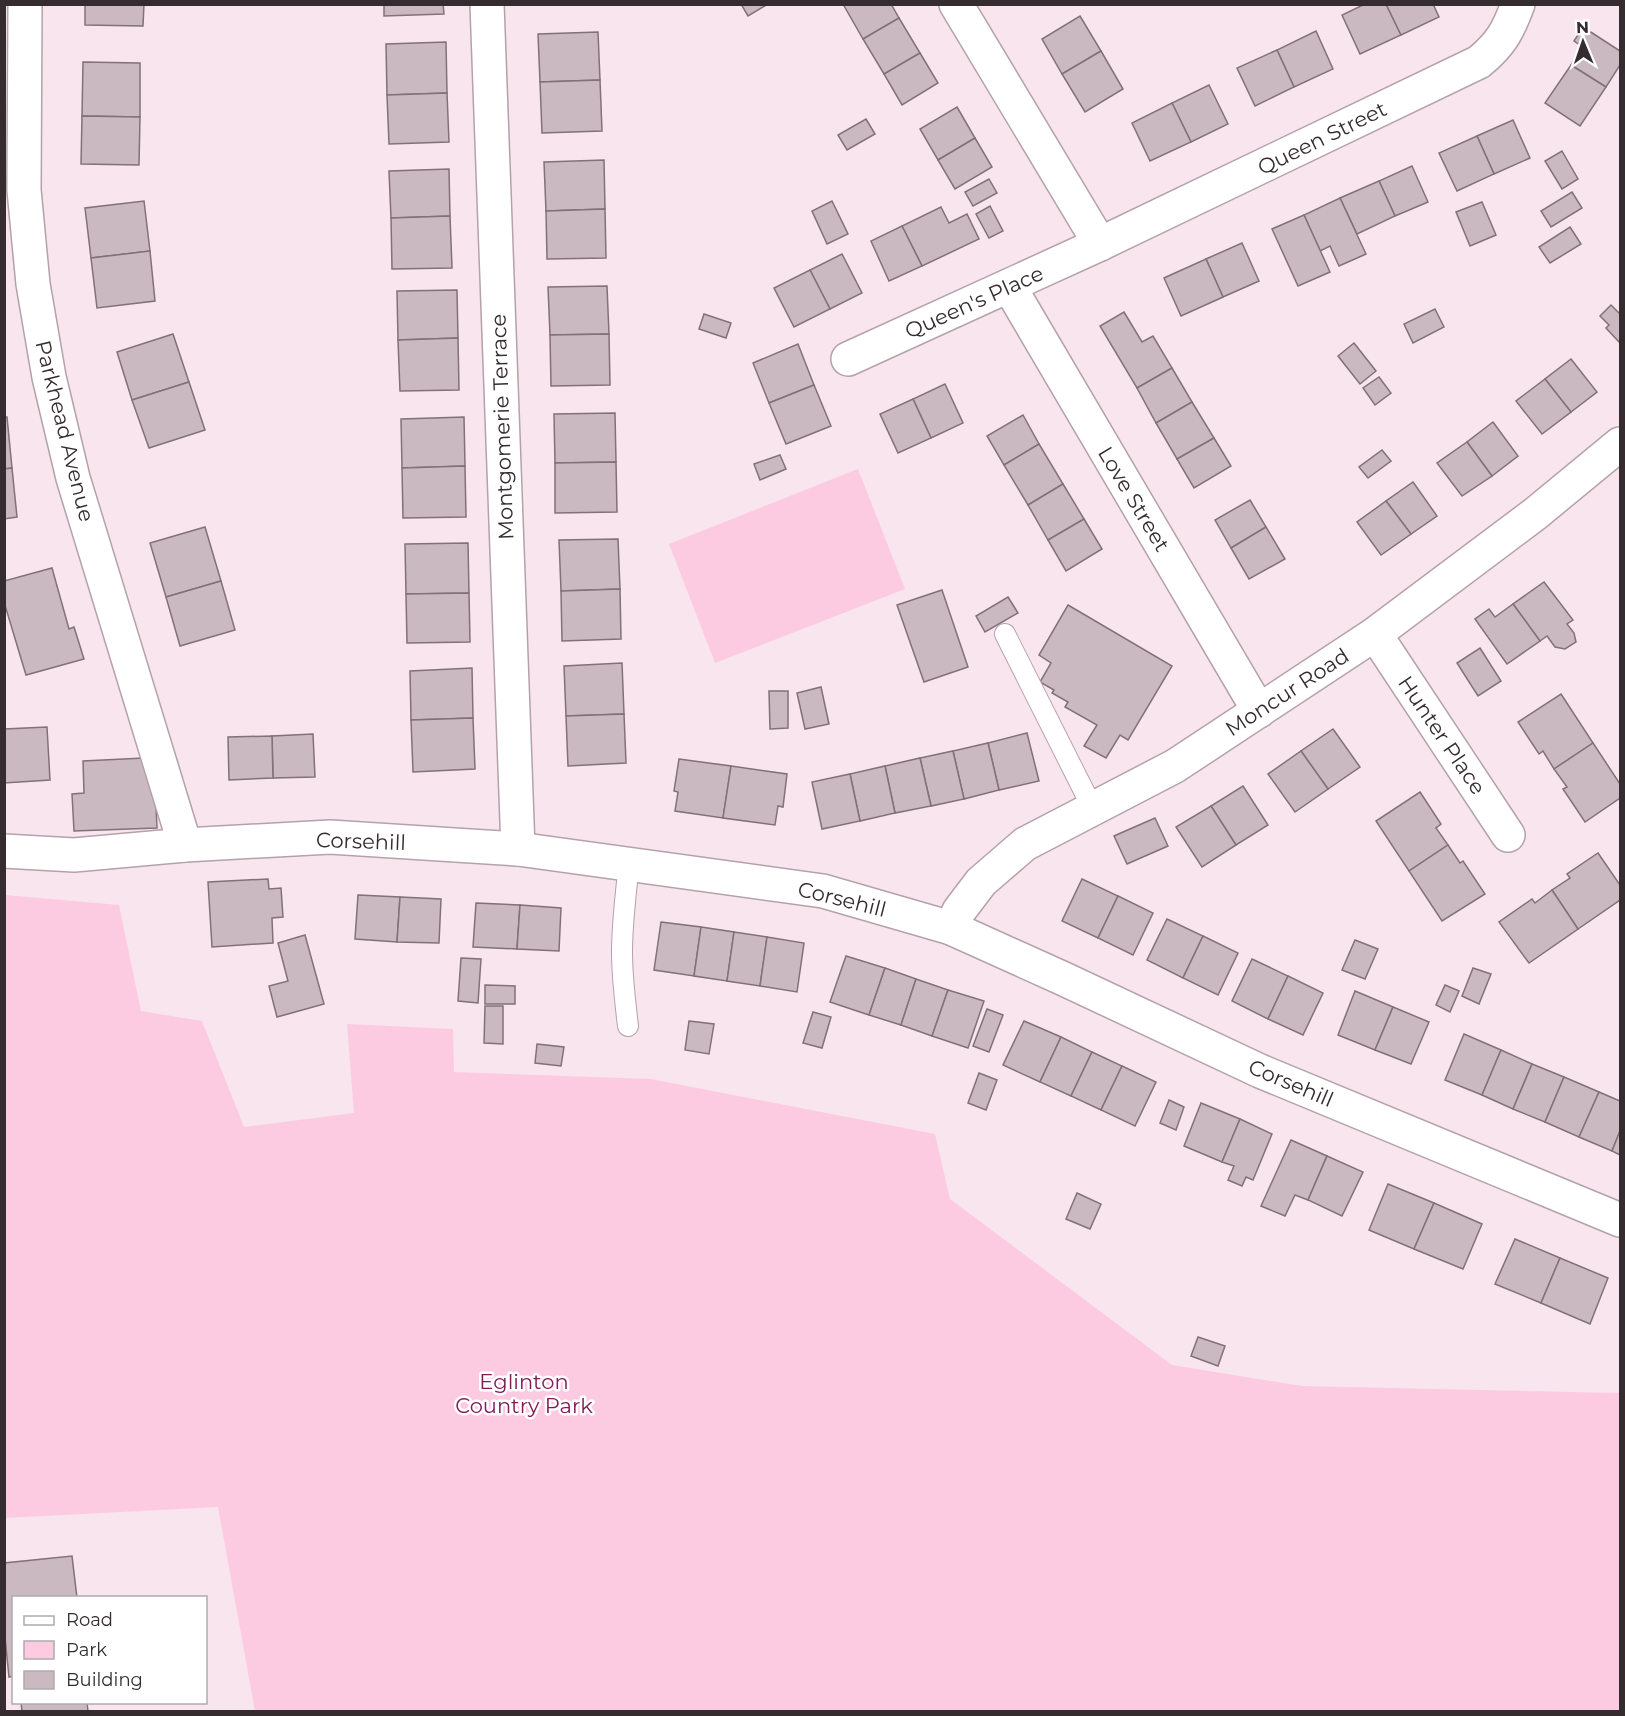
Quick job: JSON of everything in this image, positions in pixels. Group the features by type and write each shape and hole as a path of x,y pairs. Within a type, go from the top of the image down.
{"street":[{"name":"Parkhead Avenue","path":"25,4 24,190 33,284 49,377 74,478 185,845"},
{"name":"Montgomerie Terrace","path":"487,4 518,849"},
{"path":"956,4 1100,244"},
{"name":"Queen Street","path":"1100,244 1479,62 1496,48 1511,25 1518,4"},
{"name":"Queen's Place","path":"848,359 1100,244"},
{"name":"Love Street","path":"1009,286 1259,711"},
{"name":"Moncur Road","path":"951,928 959,911 981,882 1025,844 1175,766 1375,634 1535,514 1620,444"},
{"name":"Hunter Place","path":"1375,634 1508,835"},
{"name":"Corsehill","path":"4,851 74,855 185,845 330,837 518,849 823,891 951,928 1260,1071 1620,1220"}],"lane":[{"path":"1005,634 1093,809"},
{"path":"628,1026 622,952 629,863"}],"green space":[{"path":"858,469 905,589 715,663 669,544"},
{"name":"Eglinton Country Park","path":"5,895 119,905 141,1011 202,1021 244,1127 354,1113 347,1024 453,1029 454,1072 651,1079 935,1134 950,1199 1172,1365 1302,1386 1620,1393 1620,1711 255,1711 218,1507 5,1518"}],"building":[{"path":"85,4 144,4 143,26 85,25"},
{"path":"384,4 443,4 444,14 384,16"},
{"path":"741,4 768,4 748,16"},
{"path":"843,4 891,4 899,18 863,39"},
{"path":"1365,4 1386,4 1401,35 1360,54 1342,15"},
{"path":"1386,4 1433,4 1439,17 1401,35"},
{"path":"1080,16 1101,51 1062,74 1042,39"},
{"path":"899,18 920,53 884,74 863,39"},
{"path":"1583,27 1620,51 1620,65 1606,87 1571,65 1583,47 1574,41"},
{"path":"1316,31 1333,69 1294,87 1277,50"},
{"path":"598,32 600,80 540,82 538,34"},
{"path":"446,42 447,93 387,95 386,44"},
{"path":"1277,50 1294,87 1255,106 1237,68"},
{"path":"1101,51 1123,89 1085,112 1062,74"},
{"path":"920,53 938,83 902,105 884,74"},
{"path":"83,62 140,63 140,117 82,116"},
{"path":"1571,65 1606,87 1580,126 1545,103"},
{"path":"600,80 602,131 542,133 540,82"},
{"path":"1209,85 1228,124 1191,142 1172,103"},
{"path":"447,93 449,142 389,144 387,95"},
{"path":"1172,103 1191,142 1150,161 1132,123"},
{"path":"957,107 975,138 938,160 920,129"},
{"path":"82,116 140,117 139,165 81,164"},
{"path":"866,119 875,134 847,150 838,135"},
{"path":"1513,120 1530,158 1494,174 1477,136"},
{"path":"1477,136 1494,174 1457,191 1439,153"},
{"path":"975,138 992,167 955,189 938,160"},
{"path":"1562,151 1578,179 1562,189 1545,161"},
{"path":"604,160 605,209 546,211 544,162"},
{"path":"1412,166 1428,202 1395,216 1379,181"},
{"path":"449,169 450,216 391,218 389,171"},
{"path":"989,179 997,193 973,206 965,192"},
{"path":"1379,181 1395,216 1357,234 1340,198"},
{"path":"1572,192 1582,208 1551,227 1541,211"},
{"path":"1340,198 1366,254 1339,266 1330,246 1320,251 1304,215"},
{"path":"144,201 150,251 91,258 85,208"},
{"path":"832,201 848,234 827,244 812,211"},
{"path":"1482,202 1496,235 1470,246 1456,212"},
{"path":"990,206 1003,231 989,238 976,214"},
{"path":"941,207 949,223 967,214 979,239 922,266 902,226"},
{"path":"605,209 606,258 547,259 546,211"},
{"path":"1304,215 1330,272 1298,286 1272,229"},
{"path":"450,216 452,268 392,269 391,218"},
{"path":"902,226 922,266 889,281 871,241"},
{"path":"1570,227 1581,244 1550,263 1539,247"},
{"path":"1242,243 1259,281 1223,297 1206,259"},
{"path":"150,251 155,301 97,308 91,258"},
{"path":"842,254 862,293 830,309 810,270"},
{"path":"1206,259 1223,297 1181,316 1164,278"},
{"path":"810,270 830,309 794,327 774,288"},
{"path":"607,286 609,334 550,335 548,287"},
{"path":"457,290 458,338 398,340 397,291"},
{"path":"1611,305 1620,314 1620,343 1606,328 1609,325 1600,316"},
{"path":"1435,309 1444,327 1413,343 1404,324"},
{"path":"1124,312 1142,342 1153,336 1172,368 1137,388 1100,326"},
{"path":"704,314 731,323 726,338 699,329"},
{"path":"173,334 189,382 132,400 117,352"},
{"path":"609,334 610,385 551,386 550,335"},
{"path":"458,338 459,390 400,391 398,340"},
{"path":"1354,343 1376,371 1360,384 1338,356"},
{"path":"798,344 814,385 769,403 753,363"},
{"path":"1571,359 1597,392 1571,412 1545,379"},
{"path":"1172,368 1192,402 1156,423 1137,388"},
{"path":"1379,377 1391,393 1375,405 1363,388"},
{"path":"1545,379 1571,412 1542,434 1516,401"},
{"path":"189,382 205,430 149,448 132,400"},
{"path":"945,384 963,423 931,438 913,399"},
{"path":"814,385 831,426 786,444 769,403"},
{"path":"913,399 931,438 898,453 880,414"},
{"path":"1192,402 1214,438 1177,459 1156,423"},
{"path":"615,413 616,462 555,463 554,414"},
{"path":"1023,415 1039,444 1004,465 987,436"},
{"path":"4,417 7,417 12,468 4,469"},
{"path":"464,417 465,466 402,468 401,419"},
{"path":"1493,422 1518,456 1492,476 1467,442"},
{"path":"1214,438 1231,466 1194,488 1177,459"},
{"path":"1467,442 1492,476 1462,496 1437,463"},
{"path":"1039,444 1063,484 1028,505 1004,465"},
{"path":"1382,450 1391,461 1368,478 1359,467"},
{"path":"780,455 786,469 760,480 754,464"},
{"path":"616,462 617,512 555,513 555,463"},
{"path":"465,466 466,517 403,518 402,468"},
{"path":"12,468 17,517 4,519 4,469"},
{"path":"1413,482 1437,516 1411,534 1386,501"},
{"path":"1063,484 1084,519 1048,540 1028,505"},
{"path":"1250,500 1266,527 1231,548 1215,520"},
{"path":"1386,501 1411,534 1381,555 1357,522"},
{"path":"1084,519 1102,549 1066,571 1048,540"},
{"path":"205,527 221,581 166,597 150,543"},
{"path":"1266,527 1285,559 1249,579 1231,548"},
{"path":"618,539 620,589 561,591 559,540"},
{"path":"468,543 469,593 406,594 405,544"},
{"path":"52,568 69,629 74,627 84,659 26,675 4,602 4,581"},
{"path":"221,581 235,630 180,646 166,597"},
{"path":"1544,582 1573,620 1567,624 1574,633 1576,642 1565,649 1555,647 1547,636 1540,641 1513,604"},
{"path":"620,589 621,639 562,641 561,591"},
{"path":"942,590 968,667 924,682 897,605"},
{"path":"469,593 470,642 407,643 406,594"},
{"path":"1008,597 1018,613 985,632 976,616"},
{"path":"1513,604 1540,641 1507,664 1475,619 1489,609 1495,617"},
{"path":"1068,605 1172,666 1128,740 1120,735 1106,758 1084,746 1097,725 1065,707 1068,702 1052,693 1054,690 1040,682 1051,663 1039,655"},
{"path":"1480,648 1501,681 1478,696 1457,663"},
{"path":"622,663 624,714 566,716 564,666"},
{"path":"472,668 473,718 411,720 410,671"},
{"path":"821,687 829,724 805,729 797,693"},
{"path":"769,691 788,691 788,728 770,729"},
{"path":"1561,694 1593,743 1554,769 1543,751 1539,754 1518,722"},
{"path":"624,714 626,763 568,766 566,716"},
{"path":"473,718 475,769 413,772 411,720"},
{"path":"47,727 50,780 4,783 4,729"},
{"path":"1333,729 1360,767 1328,789 1301,751"},
{"path":"1027,733 1039,781 999,790 988,743"},
{"path":"313,734 315,777 273,778 272,736"},
{"path":"272,736 273,778 229,780 228,737"},
{"path":"988,743 999,790 964,799 953,751"},
{"path":"1593,743 1620,784 1620,798 1585,822 1563,789 1567,787 1554,769"},
{"path":"953,751 964,799 931,806 920,758"},
{"path":"1301,751 1328,789 1295,812 1268,774"},
{"path":"144,758 155,784 157,828 74,831 72,794 84,793 83,761"},
{"path":"920,758 931,806 895,813 885,766"},
{"path":"679,759 731,766 723,818 675,811 678,792 674,791"},
{"path":"731,766 787,774 783,807 778,806 775,825 723,818"},
{"path":"885,766 895,813 860,821 850,774"},
{"path":"850,774 860,821 822,829 812,782"},
{"path":"1243,786 1268,825 1236,845 1211,806"},
{"path":"1420,792 1441,824 1436,828 1448,845 1409,871 1376,821"},
{"path":"1211,806 1236,845 1202,867 1176,827"},
{"path":"1155,818 1168,846 1127,864 1114,836"},
{"path":"1448,845 1460,863 1463,861 1485,894 1442,921 1409,871"},
{"path":"1598,853 1620,885 1620,900 1578,929 1552,890 1570,878 1567,874"},
{"path":"268,879 269,889 281,888 283,917 272,918 273,943 212,947 208,882"},
{"path":"1082,879 1118,896 1098,938 1062,921"},
{"path":"1552,890 1578,929 1529,963 1499,922 1532,899 1535,903"},
{"path":"358,895 400,897 397,942 355,939"},
{"path":"1118,896 1153,913 1133,955 1098,938"},
{"path":"400,897 441,899 439,943 397,942"},
{"path":"476,903 520,905 517,949 473,947"},
{"path":"520,905 561,908 559,951 517,949"},
{"path":"1167,919 1203,936 1183,978 1147,960"},
{"path":"661,922 701,927 694,976 654,970"},
{"path":"701,927 734,932 727,981 694,976"},
{"path":"734,932 767,937 760,986 727,981"},
{"path":"305,935 324,1004 277,1017 269,986 288,981 278,943"},
{"path":"1203,936 1238,953 1218,995 1183,978"},
{"path":"767,937 804,943 797,992 760,986"},
{"path":"1355,940 1378,949 1365,979 1342,970"},
{"path":"846,956 885,968 869,1015 830,1002"},
{"path":"461,958 481,959 478,1003 458,1001"},
{"path":"1252,959 1288,976 1268,1019 1232,1001"},
{"path":"885,968 916,979 901,1025 869,1015"},
{"path":"1473,968 1491,974 1479,1004 1462,996"},
{"path":"1288,976 1323,993 1303,1035 1268,1019"},
{"path":"916,979 948,990 932,1036 901,1025"},
{"path":"485,985 515,986 515,1004 485,1004"},
{"path":"1445,985 1459,991 1450,1012 1436,1005"},
{"path":"948,990 984,1001 968,1048 932,1036"},
{"path":"1355,991 1393,1007 1375,1050 1338,1035"},
{"path":"485,1006 503,1006 503,1044 484,1043"},
{"path":"1393,1007 1429,1022 1411,1064 1375,1050"},
{"path":"987,1009 1003,1015 989,1052 973,1046"},
{"path":"813,1012 831,1017 822,1048 803,1043"},
{"path":"689,1021 714,1024 709,1054 685,1050"},
{"path":"1024,1021 1061,1037 1040,1082 1003,1065"},
{"path":"1464,1034 1501,1050 1482,1095 1445,1080"},
{"path":"1061,1037 1092,1052 1071,1096 1040,1082"},
{"path":"537,1044 564,1047 561,1066 535,1063"},
{"path":"1501,1050 1532,1064 1513,1109 1482,1095"},
{"path":"1092,1052 1122,1066 1101,1110 1071,1096"},
{"path":"1532,1064 1564,1077 1545,1122 1513,1109"},
{"path":"1122,1066 1156,1082 1135,1126 1101,1110"},
{"path":"979,1073 997,1080 986,1110 968,1103"},
{"path":"1564,1077 1599,1092 1579,1137 1545,1122"},
{"path":"1599,1092 1620,1101 1620,1131 1612,1151 1579,1137"},
{"path":"1169,1100 1184,1107 1176,1130 1160,1123"},
{"path":"1201,1103 1240,1119 1222,1162 1184,1146"},
{"path":"1240,1119 1272,1134 1253,1180 1246,1177 1242,1186 1228,1180 1234,1166 1222,1162"},
{"path":"1620,1131 1620,1155 1612,1151"},
{"path":"1291,1140 1327,1156 1308,1200 1295,1195 1285,1216 1261,1206"},
{"path":"1327,1156 1363,1172 1342,1216 1308,1200"},
{"path":"1388,1184 1434,1203 1414,1249 1369,1230"},
{"path":"1077,1193 1101,1204 1090,1229 1066,1219"},
{"path":"1434,1203 1482,1224 1463,1269 1414,1249"},
{"path":"1515,1239 1560,1258 1541,1303 1495,1284"},
{"path":"1560,1258 1608,1278 1590,1324 1541,1303"},
{"path":"1198,1337 1225,1346 1218,1366 1191,1356"},
{"path":"72,1556 77,1596 12,1596 12,1676 9,1677 4,1628 4,1563"},
{"path":"21,1704 87,1704 88,1712 22,1712"}]}
